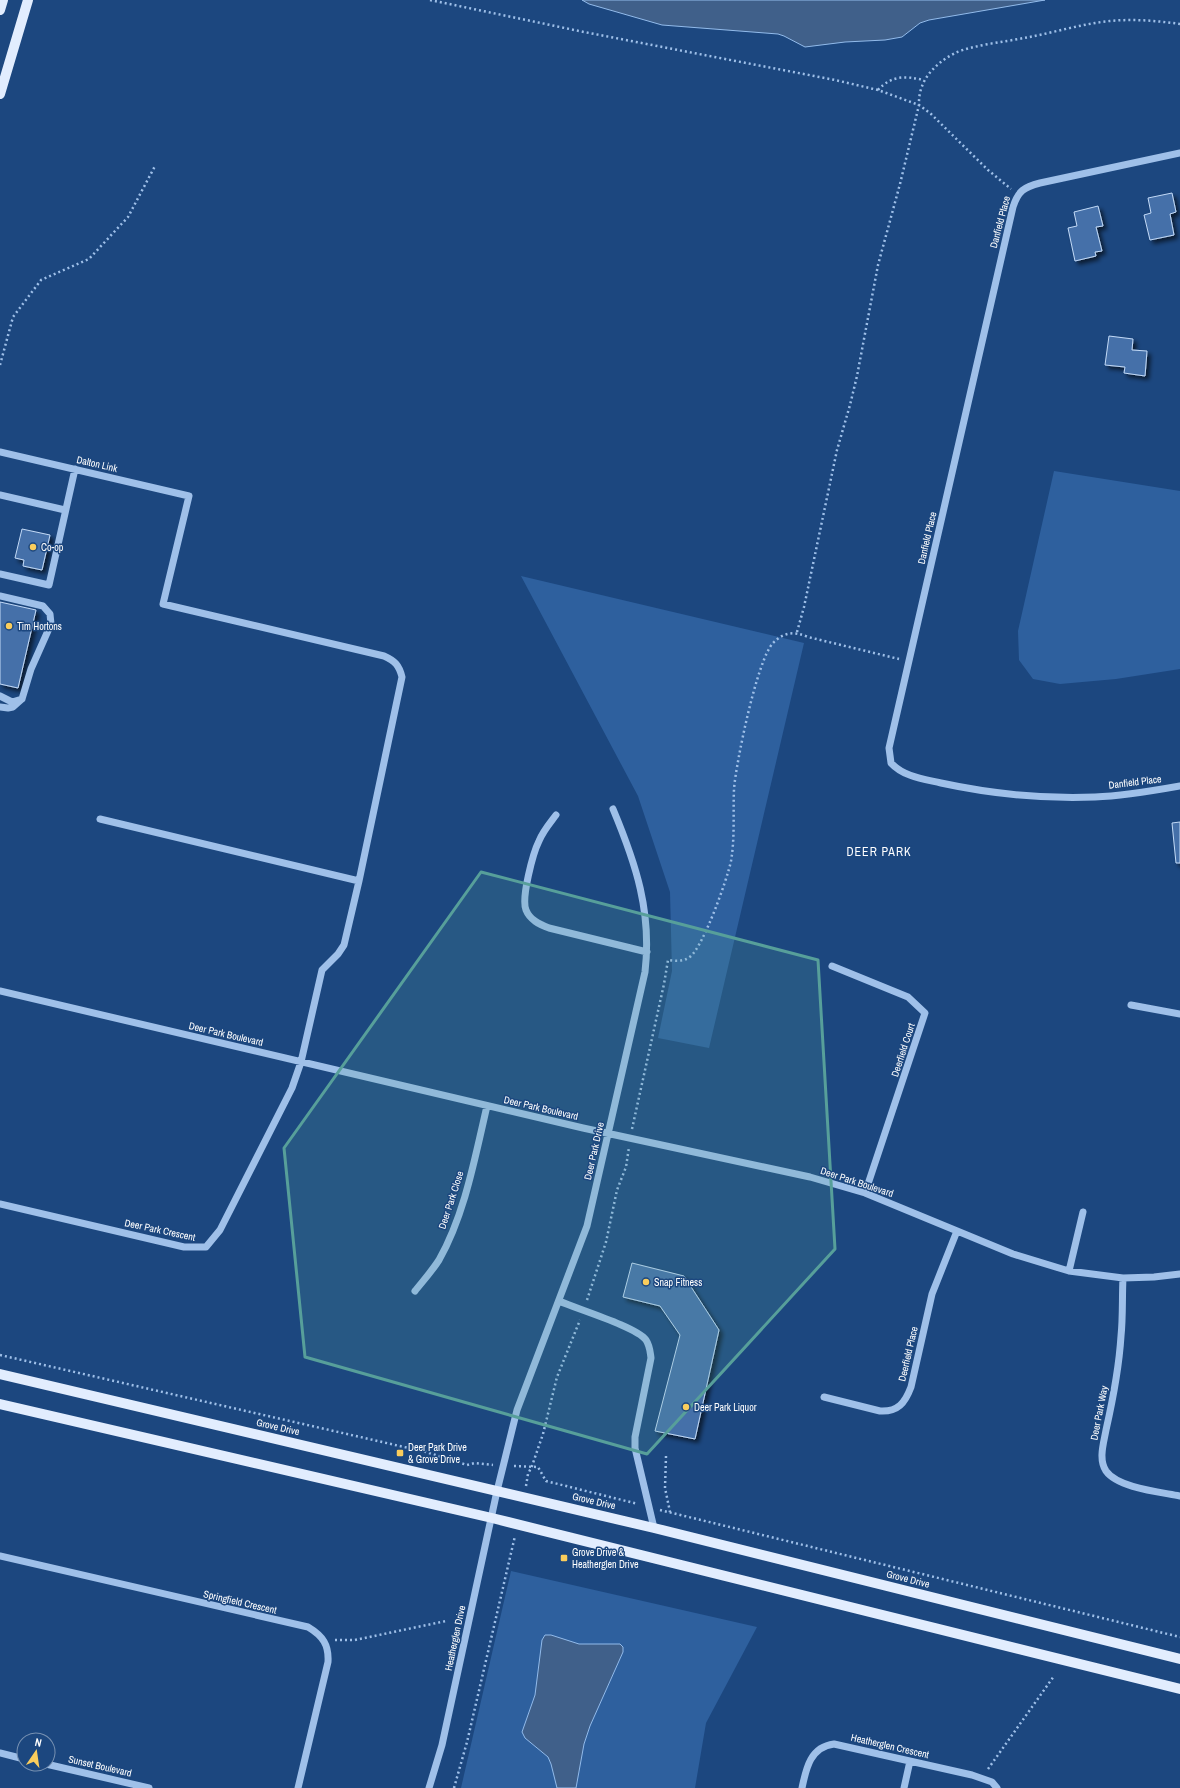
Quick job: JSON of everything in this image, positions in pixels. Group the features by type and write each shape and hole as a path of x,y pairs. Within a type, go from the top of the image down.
{"main road":[{"path":"0,10 3,0"},
{"path":"0,94 28,0"},
{"name":"Grove Drive","path":"0,1374 654,1528 1180,1658"},
{"path":"0,1404 517,1524 1180,1689"}],"street":[{"name":"Danfield Place","path":"1180,153 1040,183 1025,188 1017,195 1011,214 889,748 891,763 902,772 915,777 957,786 1031,796 1095,797 1180,786"},
{"name":"Dalton Link","path":"0,452 189,496 163,604 384,656 394,660 400,667 402,677 401,688 359,881"},
{"path":"0,574 48,585 75,470"},
{"path":"0,496 65,510"},
{"path":"0,596 43,606 50,614 51,624 31,669 22,699 13,707 0,707"},
{"path":"0,696 12,702 22,699"},
{"name":"Deer Park Drive","path":"498,1491 517,1410 587,1226 645,972 647,952 646,920 640,884 624,836 613,809"},
{"path":"556,815 539,839 536,848 525,895 526,909 530,916 537,923 549,928 647,952"},
{"path":"100,820 359,881 344,945 338,954 322,970 301,1062"},
{"name":"Deerfield Court","path":"832,966 908,996 925,1013 865,1193"},
{"name":"Deer Park Boulevard","path":"0,991 487,1106 810,1177 865,1193 1013,1254 1070,1271 1123,1278 1154,1278 1180,1274"},
{"path":"1131,1005 1180,1014"},
{"name":"Deer Park Crescent","path":"0,1204 184,1247 206,1247 220,1230 288,1099 301,1062"},
{"name":"Deer Park Close","path":"415,1291 438,1261 453,1230 467,1186 487,1106"},
{"path":"1070,1271 1082,1212"},
{"name":"Deerfield Place","path":"824,1397 889,1412 896,1409 906,1398 911,1387 932,1294 957,1231"},
{"name":"Deer Park Way","path":"1123,1278 1119,1357 1114,1394 1103,1445 1103,1464 1110,1475 1125,1484 1180,1496"},
{"path":"559,1302 633,1330 646,1340 650,1348 651,1358 635,1437 636,1448 654,1528"},
{"name":"Heatherglen Drive","path":"428,1788 442,1745 498,1491"},
{"name":"Springfield Crescent","path":"0,1556 308,1627 318,1633 324,1640"},
{"path":"298,1788 328,1662 327,1648 324,1640"},
{"name":"Heatherglen Crescent","path":"802,1788 807,1766 812,1756 826,1745 840,1745 982,1778 992,1782 997,1788"},
{"path":"0,1753 16,1757"},
{"path":"904,1788 910,1761"},
{"name":"Sunset Boulevard","path":"56,1766 149,1788"}],"path":[{"path":"430,0 584,32 835,80 878,90 919,104 988,170 1017,195"},
{"path":"796,632 804,607 837,450 850,405 878,265 900,184 919,104 918,93 924,80 931,70 955,53 983,46 1095,23 1121,20 1180,24"},
{"path":"878,90 885,82 895,78 907,77 924,80"},
{"path":"0,365 13,317 41,280 89,259 128,217 155,166"},
{"path":"523,1497 528,1474 543,1434 557,1377 583,1311 606,1242 617,1190 626,1167 636,1106 664,984 668,960 678,961 691,955 702,937 723,891 728,876 733,832 734,788 757,676 765,655 772,644 783,636 796,632 808,637 909,661"},
{"path":"0,1355 426,1452 467,1465 475,1462 503,1467 532,1466 538,1468 546,1481 1180,1637"},
{"path":"666,1456 665,1488 670,1512"},
{"path":"454,1788 467,1742 517,1524"},
{"path":"324,1640 355,1640 446,1621"},
{"path":"982,1778 1054,1676"}],"highlighted area":[{"path":"481,872 818,960 835,1249 647,1454 305,1357 284,1148"}],"shaded area":[{"path":"582,0 1045,0 929,20 920,23 902,37 885,40 845,42 805,47 778,34 662,25 589,4"},
{"path":"1054,471 1180,491 1180,669 1116,679 1060,684 1033,679 1019,660 1018,631"},
{"path":"521,576 804,643 709,1048 658,1038 672,971 670,892 638,796"},
{"path":"511,1571 757,1627 706,1723 695,1788 461,1788"},
{"path":"545,1635 551,1635 579,1644 620,1644 623,1647 623,1652 590,1726 584,1744 576,1788 557,1788 548,1757 525,1738 522,1732 535,1695 542,1640"}],"building":[{"path":"1172,193 1176,212 1170,214 1174,235 1150,240 1144,215 1151,213 1148,198"},
{"path":"1098,206 1103,226 1096,227 1102,251 1095,252 1096,256 1075,261 1068,228 1077,226 1074,212"},
{"path":"1109,336 1133,339 1132,350 1147,351 1145,376 1124,373 1125,367 1105,365"},
{"name":"Co-op","path":"22,529 50,535 42,570 23,566 24,560 15,558"},
{"path":"0,602 36,610 18,688 0,684"},
{"path":"1180,822 1180,863 1176,863 1172,823"},
{"path":"632,1263 684,1276 719,1330 695,1439 655,1431 680,1335 660,1306 623,1297"}],"place":[{"name":"Co-op","path":"33,547"},
{"name":"Tim Hortons","path":"9,626"},
{"name":"Snap Fitness","path":"646,1282"},
{"name":"Deer Park Liquor","path":"686,1407"},
{"name":"Deer Park Drive & Grove Drive","path":"400,1453"},
{"name":"Grove Drive & Heatherglen Drive","path":"564,1558"}],"district":[{"name":"DEER PARK","path":"879,852"}]}
